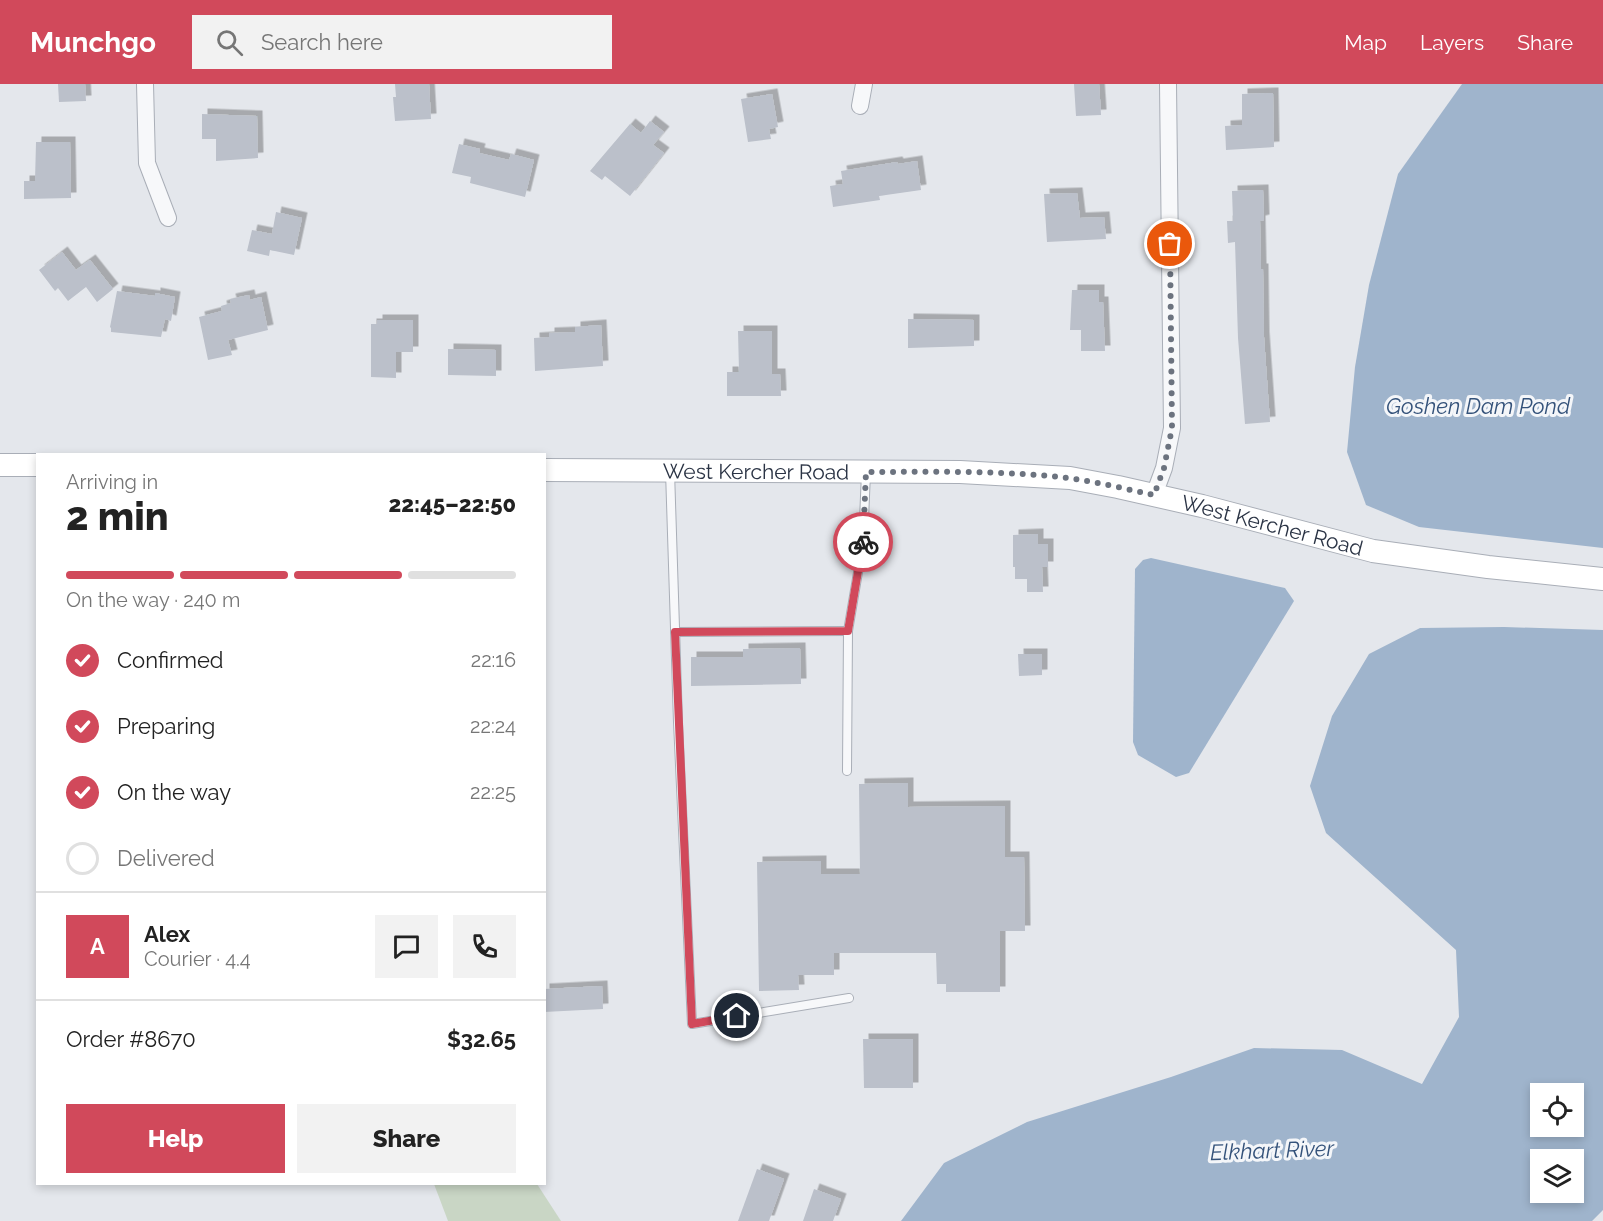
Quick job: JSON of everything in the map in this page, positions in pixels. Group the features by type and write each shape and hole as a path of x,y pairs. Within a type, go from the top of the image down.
{"main road":[{"path":"0,465 36,465"},
{"name":"West Kercher Road","path":"546,470 960,472 1070,478 1154,495 1373,551 1466,565 1603,579"}],"street":[{"path":"146,84 147,164 168,218"},
{"path":"860,106 864,84"},
{"path":"1154,495 1164,468 1172,428 1168,84"}],"lane":[{"path":"670,471 692,1024 849,998"},
{"path":"847,771 848,631 863,543 866,472"},
{"path":"675,632 848,631"}],"green space":[{"path":"434,1185 538,1185 561,1221 448,1221"}],"water":[{"name":"Goshen Dam Pond","path":"1462,84 1603,84 1603,548 1419,527 1366,505 1347,452 1355,367 1369,285 1398,174"},
{"path":"1151,558 1285,588 1294,601 1189,773 1176,777 1138,755 1133,742 1135,569 1143,560"},
{"name":"Elkhart River","path":"1504,627 1603,630 1603,1210 1592,1221 901,1221 944,1163 1027,1122 1171,1077 1254,1048 1342,1050 1422,1084 1459,1017 1456,950 1326,833 1310,786 1332,716 1369,654 1420,628"}],"building":[{"path":"58,84 85,84 86,101 59,102"},
{"path":"395,84 429,84 431,119 395,121 393,97 396,97"},
{"path":"1074,84 1099,84 1101,115 1076,116"},
{"path":"1273,93 1274,147 1226,150 1225,126 1242,125 1242,94"},
{"path":"772,94 778,127 769,129 771,139 748,142 741,99"},
{"path":"202,114 257,116 258,158 216,161 216,139 202,139"},
{"path":"650,121 664,132 653,145 664,153 630,196 605,176 602,180 590,171 630,124 641,133"},
{"path":"36,142 70,142 71,198 24,199 24,181 35,181"},
{"path":"459,144 480,149 479,153 509,160 511,154 534,160 525,197 470,183 471,177 452,173"},
{"path":"917,161 921,190 879,196 880,200 833,207 830,186 843,184 841,171"},
{"path":"1263,190 1264,220 1260,221 1261,269 1263,269 1264,337 1270,422 1245,424 1238,338 1235,242 1228,243 1227,221 1233,221 1232,191"},
{"path":"1077,193 1080,218 1104,217 1106,239 1047,242 1044,194"},
{"path":"276,212 302,218 294,255 270,250 269,256 247,251 252,230 272,234"},
{"path":"62,252 76,270 90,260 113,289 97,302 86,287 68,301 58,288 55,291 39,270"},
{"path":"1072,290 1099,290 1099,302 1103,302 1105,351 1081,351 1081,330 1070,330"},
{"path":"117,291 155,296 155,293 175,297 171,321 165,319 161,337 111,332"},
{"path":"249,295 250,300 261,297 268,330 228,340 232,355 208,360 199,317 222,311 221,306 231,303 230,299"},
{"path":"908,319 974,320 974,346 908,348"},
{"path":"377,320 413,320 413,352 396,352 396,378 371,377 371,324 377,324"},
{"path":"601,325 603,366 535,371 534,338 549,337 549,333 575,332 575,327"},
{"path":"738,331 772,331 772,374 780,374 781,396 727,396 727,372 739,372"},
{"path":"448,349 496,350 496,376 448,375"},
{"path":"1038,534 1038,544 1048,544 1048,567 1042,567 1043,592 1027,592 1027,579 1015,579 1013,535"},
{"path":"800,648 801,684 691,686 691,657 743,657 743,649"},
{"path":"1018,654 1042,654 1042,675 1019,676"},
{"path":"908,783 908,807 1005,806 1005,857 1024,857 1025,931 1000,931 1000,992 946,992 946,984 937,984 936,953 834,953 834,975 798,975 799,990 759,991 757,862 821,861 821,874 860,874 859,784"},
{"path":"602,986 603,1009 546,1012 546,989"},
{"path":"863,1039 913,1039 913,1088 864,1088"},
{"path":"757,1169 784,1179 769,1221 738,1221"},
{"path":"814,1189 841,1199 833,1221 803,1221"}],"way so far":[{"path":"863,542 866,472 1038,475 1070,478 1154,495 1164,468 1172,428 1170,244"}],"route":[{"path":"737,1016 692,1024 675,632 848,631 863,542"}]}
